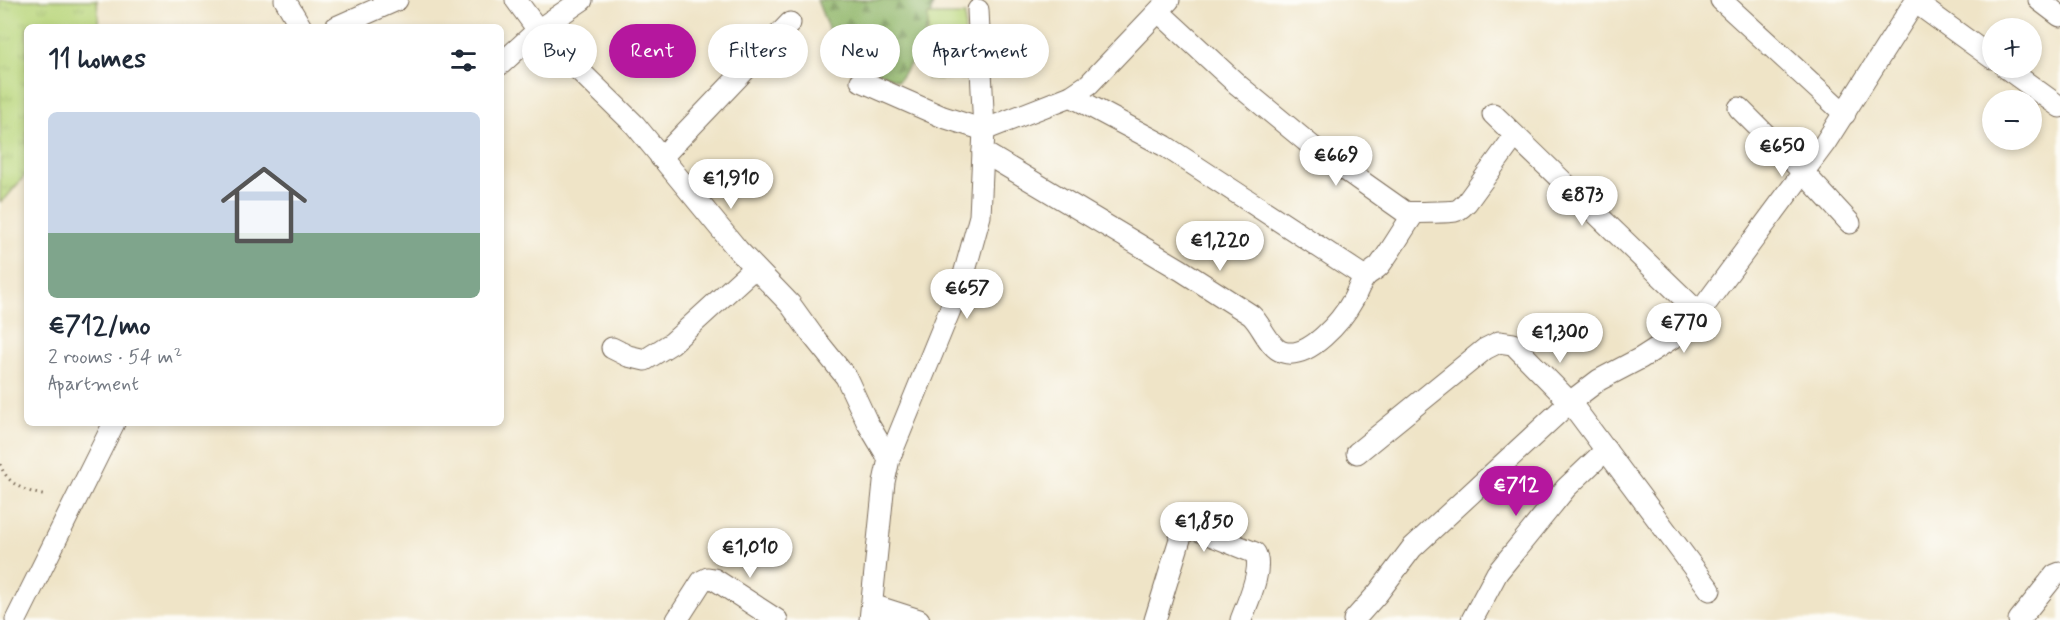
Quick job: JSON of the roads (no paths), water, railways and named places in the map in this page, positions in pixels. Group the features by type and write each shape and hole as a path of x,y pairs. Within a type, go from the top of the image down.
{"street":[{"path":"285,0 299,24"},
{"path":"343,24 397,0"},
{"path":"516,0 534,24"},
{"path":"547,24 582,0"},
{"path":"1721,0 1845,114"},
{"path":"2039,0 2060,16"},
{"path":"1354,620 1412,548 1570,402 1599,380 1641,358 1680,333 1699,313 1845,114 1916,1 1982,50"},
{"path":"861,81 943,117 984,129 1071,96 1089,84 1164,6 1238,85 1313,147 1405,212 1413,214 1423,211 1455,211 1460,208 1467,202 1515,136"},
{"path":"919,620 871,613 884,482 889,459 963,278 980,216 984,129 978,10"},
{"path":"661,158 790,23"},
{"path":"504,61 522,45"},
{"path":"587,78 635,125 754,268 790,304 846,377 867,422 889,459"},
{"path":"2020,78 2060,106"},
{"path":"1071,96 1165,146 1365,277"},
{"path":"1739,108 1850,223"},
{"path":"1493,114 1699,313"},
{"path":"983,152 1181,270 1251,315 1259,322 1271,344 1281,352 1292,353 1311,347 1328,334 1352,303 1365,277 1378,267 1413,214"},
{"path":"612,348 628,356 645,360 672,343 754,268"},
{"path":"1357,453 1485,349 1499,342 1513,344 1570,402 1710,590"},
{"path":"16,620 113,426"},
{"path":"1472,620 1497,573 1511,555 1566,488 1606,450"},
{"path":"1155,620 1180,539 1185,529 1193,528 1255,553 1258,558 1258,572 1241,620"},
{"path":"2019,620 2055,575 2060,573"},
{"path":"677,620 702,582 708,578 714,579 777,620"}]}
